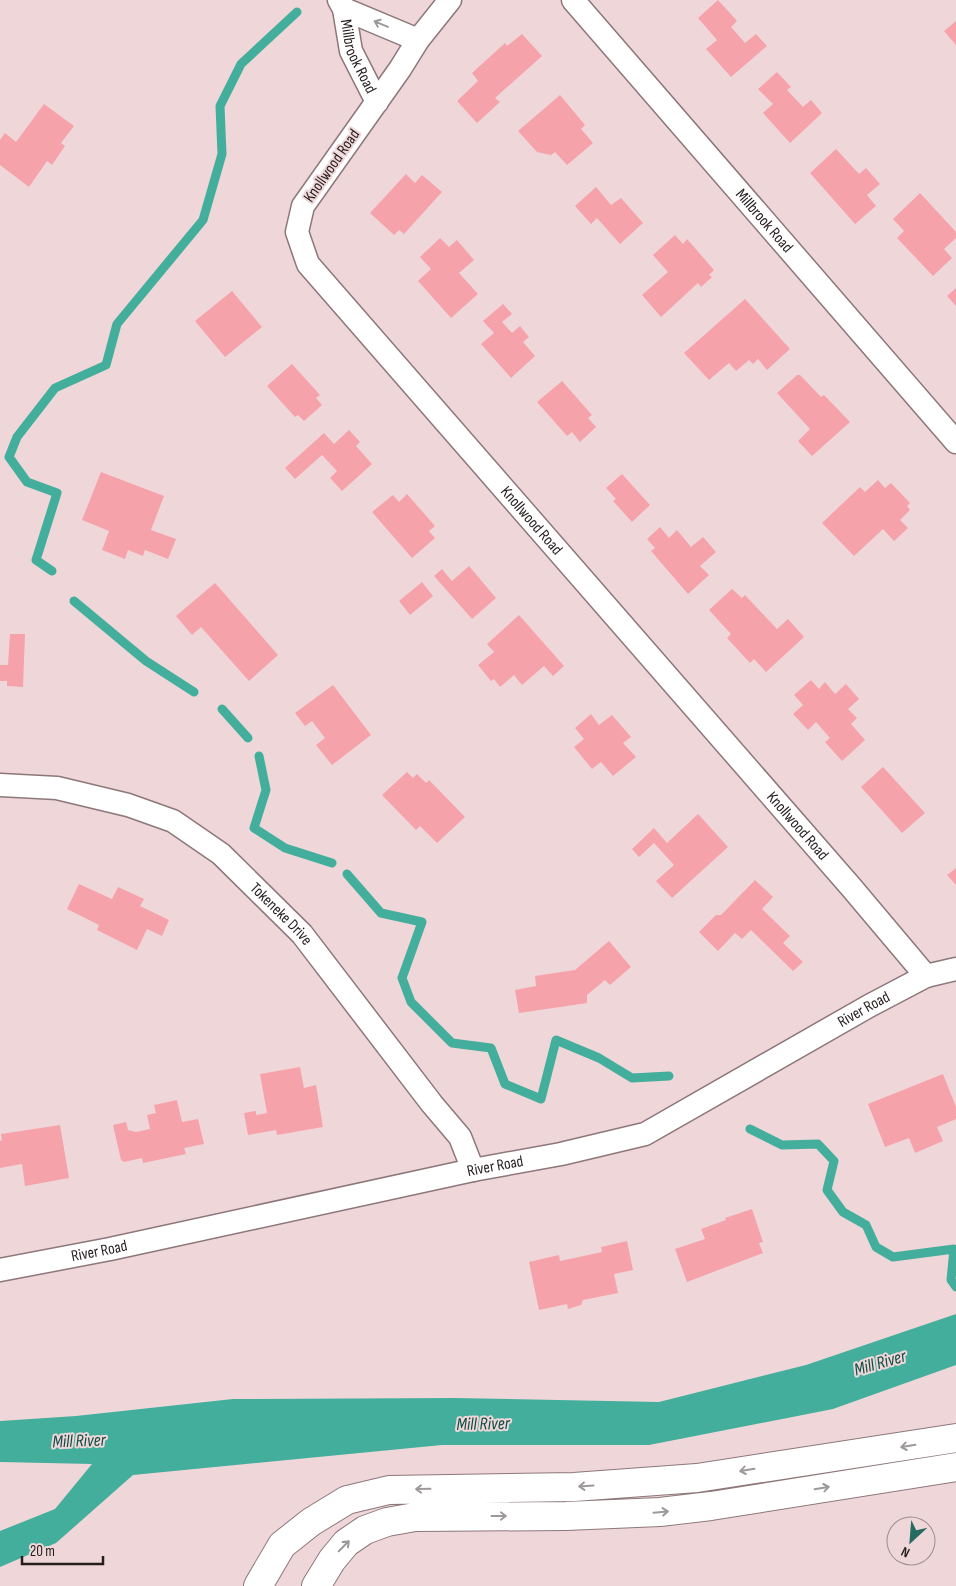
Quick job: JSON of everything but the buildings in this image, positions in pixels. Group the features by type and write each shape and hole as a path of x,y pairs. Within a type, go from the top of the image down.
{"highway":[{"path":"258,1586 282,1545 311,1522 347,1500 389,1490 574,1487 696,1478 956,1438"},
{"path":"316,1586 332,1560 346,1543 365,1530 387,1522 415,1517 566,1516 660,1512 711,1506 956,1467"}],"street":[{"path":"418,40 450,0"},
{"name":"Millbrook Road","path":"572,0 956,442"},
{"name":"Millbrook Road","path":"341,4 418,40"},
{"name":"Millbrook Road","path":"341,4 351,51 377,102"},
{"name":"Knollwood Road","path":"418,40 377,102 303,206 297,232 308,264 838,872 926,976"},
{"name":"Tokeneke Drive","path":"0,785 57,788 128,805 173,821 221,854 302,934 432,1104 460,1137 473,1170"},
{"name":"River Road","path":"0,1270 110,1249 473,1170 561,1154 645,1134 869,1006 926,976 956,969"}],"water":[{"name":"Mill River","path":"956,1314 956,1365 833,1409 649,1445 442,1445 133,1475 56,1543 0,1567 0,1531 55,1509 92,1464 0,1462 0,1421 76,1416 233,1399 454,1398 659,1402 806,1365"}],"waterway":[{"path":"52,571 36,560 57,493 27,482 9,457 17,437 55,388 106,365 117,324 203,220 222,154 220,106 241,64 297,12"},
{"path":"74,601 146,661 194,692"},
{"path":"222,709 248,738"},
{"path":"259,756 266,790 254,828 285,848 332,863"},
{"path":"347,874 381,913 422,922 402,978 411,1002 452,1043 491,1048 505,1084 541,1099 556,1040 599,1058 632,1078 669,1076"},
{"path":"750,1129 782,1145 818,1144 834,1161 827,1190 843,1212 866,1225 876,1247 893,1257 954,1249 951,1280 956,1287"}]}
